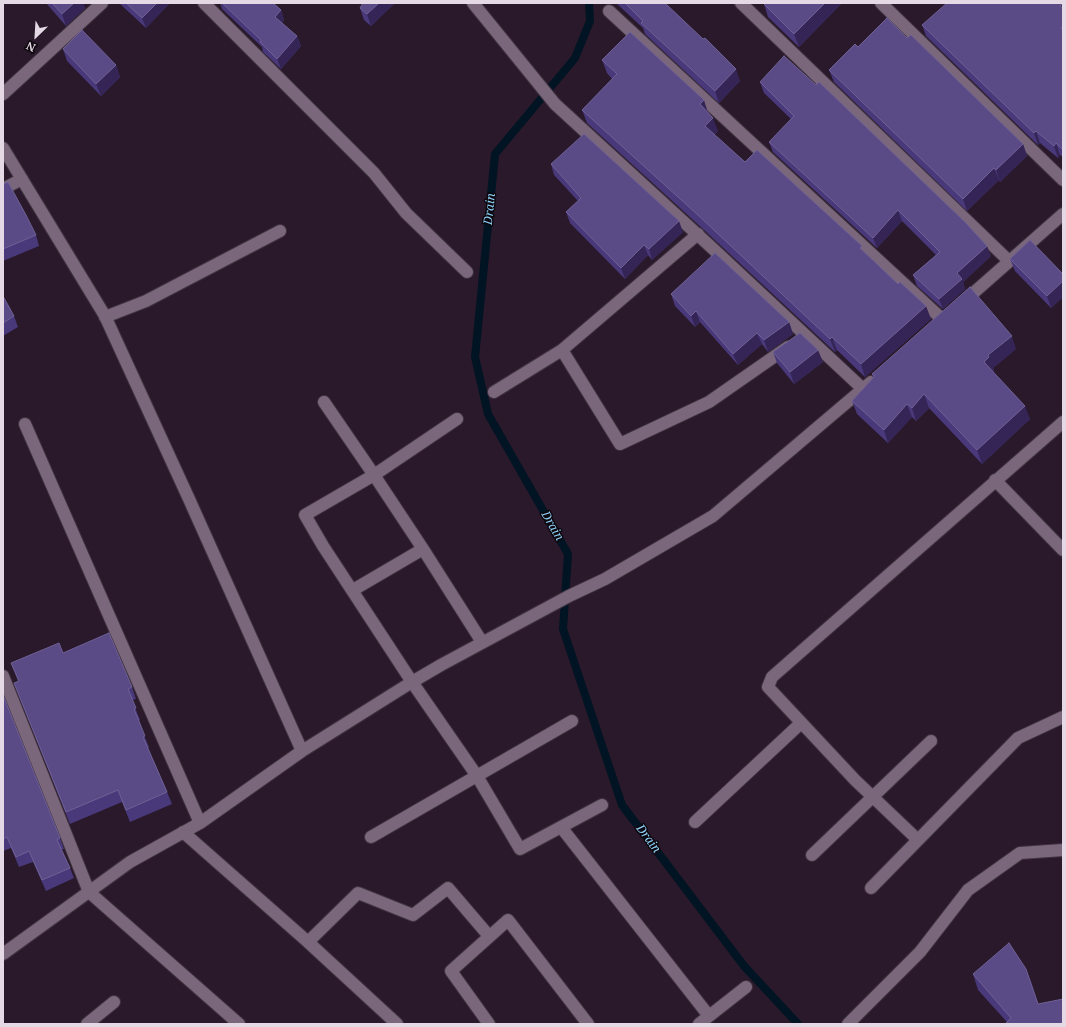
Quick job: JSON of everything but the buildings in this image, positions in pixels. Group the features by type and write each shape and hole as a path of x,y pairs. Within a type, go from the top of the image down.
{"street":[{"path":"3,94 102,3"},
{"path":"204,3 217,8 374,173 406,213 467,272"},
{"path":"473,3 555,104 698,234 863,390"},
{"path":"740,3 1009,261"},
{"path":"881,3 1063,180"},
{"path":"890,12 899,3"},
{"path":"609,11 943,320"},
{"path":"3,148 105,317 189,499 302,751"},
{"path":"3,189 22,179"},
{"path":"932,330 1063,214"},
{"path":"105,317 146,301 280,231"},
{"path":"494,392 562,350 698,234"},
{"path":"562,350 620,444 709,402 805,335"},
{"path":"3,954 130,862 200,823 302,751 412,682 553,604 605,579 713,516 880,375"},
{"path":"324,402 423,549 482,642"},
{"path":"457,419 374,475 305,515 323,546 412,682 477,776 520,849 602,805"},
{"path":"918,840 872,797 768,687 772,677 1063,422"},
{"path":"25,424 200,823"},
{"path":"996,480 1063,550"},
{"path":"353,590 423,549"},
{"path":"3,676 89,892 239,1024"},
{"path":"871,888 1018,738 1063,717"},
{"path":"371,837 572,720"},
{"path":"695,822 801,723"},
{"path":"812,855 930,741"},
{"path":"561,827 709,1016"},
{"path":"183,832 308,942 397,1024"},
{"path":"848,1024 920,952 968,890 1020,852 1063,850"},
{"path":"308,942 358,893 412,915 448,888 489,936"},
{"path":"489,1024 451,971 508,920 588,1024"},
{"path":"699,1024 746,987"},
{"path":"87,1024 114,1002"}],"waterway":[{"name":"Drain","path":"589,3 590,21 575,58 495,154 475,357 488,414 568,554 563,629 622,805 744,966 798,1024"}]}
